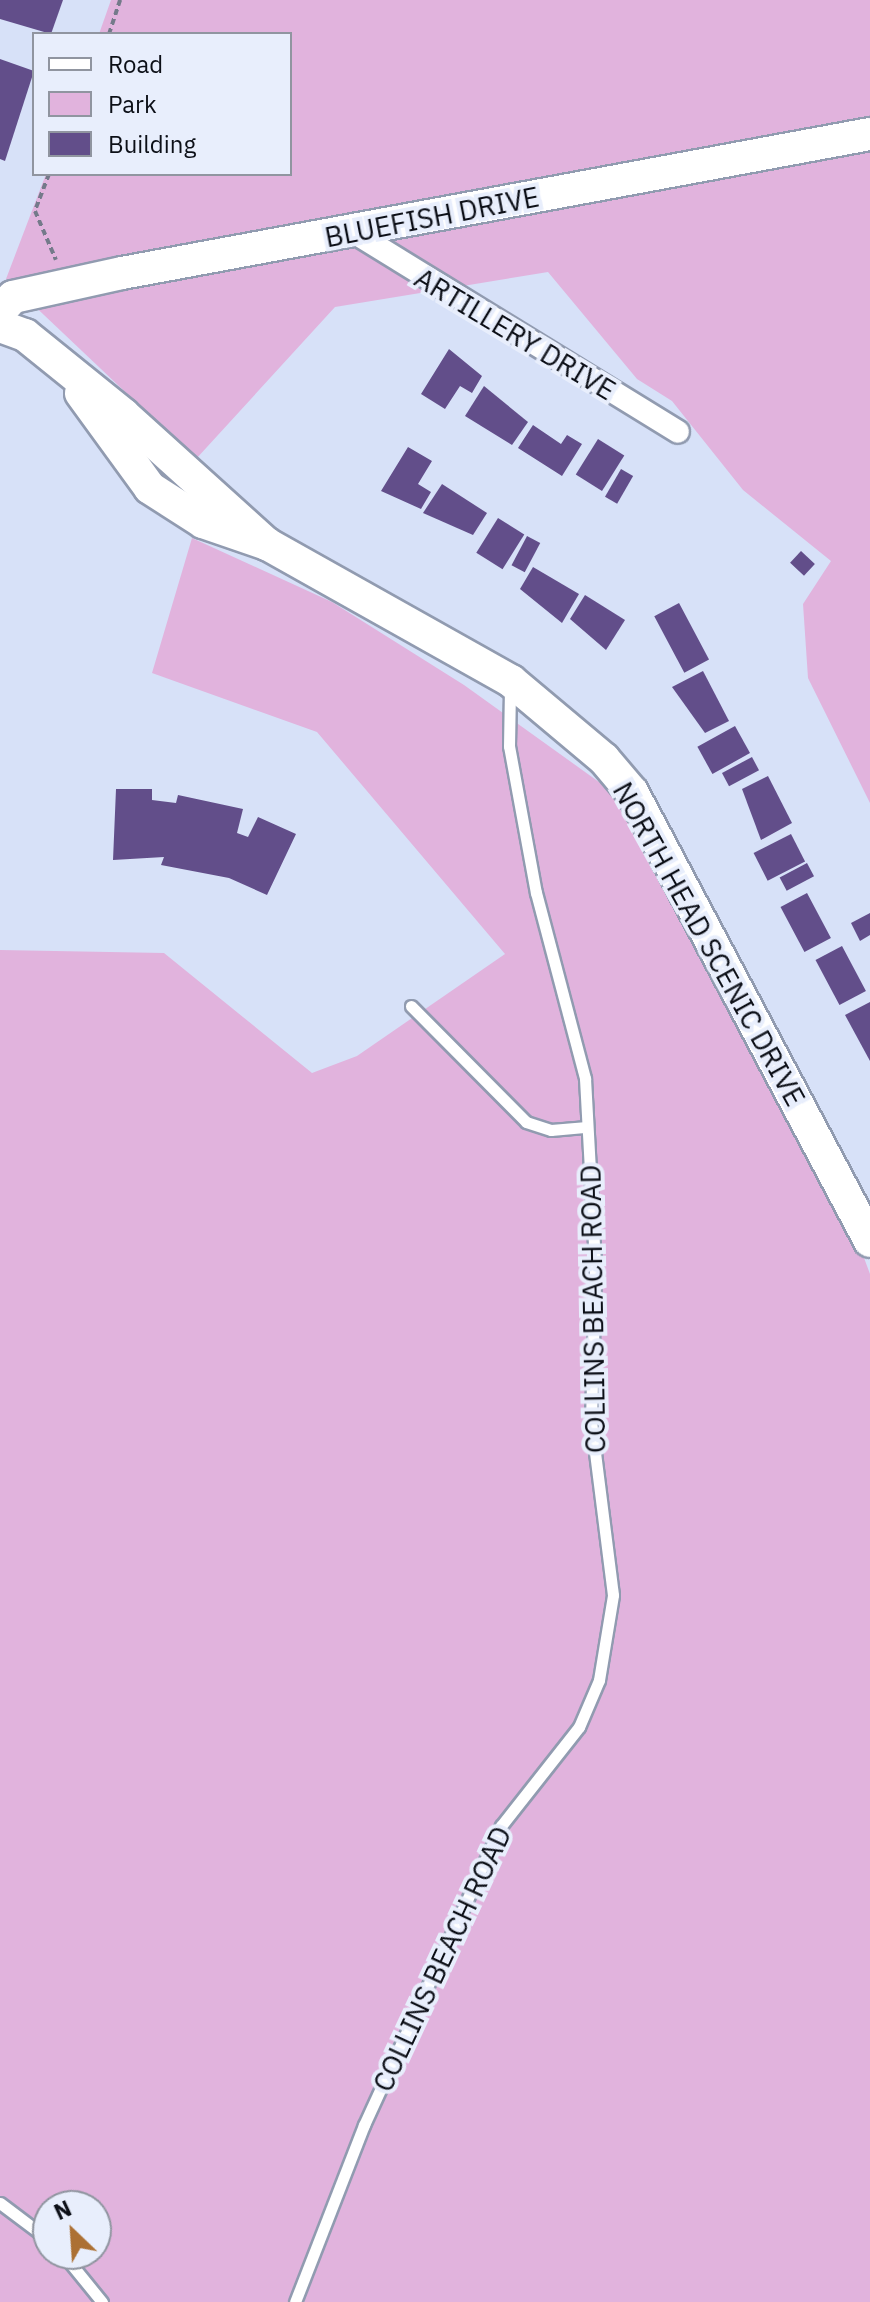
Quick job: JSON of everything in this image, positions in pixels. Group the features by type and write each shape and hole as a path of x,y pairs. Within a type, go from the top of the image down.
{"street":[{"name":"BLUEFISH DRIVE","path":"0,311 13,297 63,286 870,134"},
{"name":"ARTILLERY DRIVE","path":"355,233 678,432"},
{"name":"NORTH HEAD SCENIC DRIVE","path":"0,326 25,335 267,544 511,681 572,728 632,792 870,1241"}],"lane":[{"name":"COLLINS BEACH ROAD","path":"295,2302 364,2125 501,1826 579,1727 599,1680 613,1595 591,1421 595,1263 585,1078 536,893 504,707 511,681"},
{"path":"411,1006 526,1122 551,1130 587,1127"},
{"path":"0,2203 32,2227"},
{"path":"76,2270 102,2302"}],"path":[{"path":"110,32 120,3"},
{"path":"48,176 35,211 63,286"}],"green space":[{"path":"111,0 870,0 870,803 808,678 803,604 831,561 743,490 672,401 637,379 548,272 335,307 196,459 6,279 45,176 292,176 292,32 100,32"},
{"path":"192,538 332,602 464,685 624,800 854,1231 870,1274 870,2302 0,2302 0,950 164,953 312,1073 357,1056 505,954 317,732 152,673"}],"building":[{"path":"0,0 63,0 52,32 0,19"},
{"path":"0,59 32,70 32,77 5,161 0,159"},
{"path":"449,349 482,376 472,393 460,386 445,409 421,394"},
{"path":"484,386 528,422 512,445 465,416"},
{"path":"533,425 561,444 567,435 582,444 562,476 518,448"},
{"path":"598,439 624,455 602,491 576,475"},
{"path":"408,447 432,461 418,484 431,492 421,509 381,491"},
{"path":"621,469 633,476 617,504 605,497"},
{"path":"442,484 487,513 473,535 423,513"},
{"path":"498,518 524,534 503,569 476,553"},
{"path":"527,536 540,543 525,572 512,565"},
{"path":"801,551 815,564 804,576 790,563"},
{"path":"533,567 579,594 562,623 520,589"},
{"path":"585,595 625,620 606,650 570,619"},
{"path":"679,603 709,660 684,673 654,616"},
{"path":"703,671 729,721 705,733 672,687"},
{"path":"735,726 750,753 712,774 697,747"},
{"path":"752,757 759,770 729,786 722,773"},
{"path":"768,776 792,823 761,840 742,789"},
{"path":"116,789 152,789 152,800 176,803 178,795 243,809 237,833 248,837 258,817 296,834 267,895 229,878 161,865 164,857 113,860"},
{"path":"791,834 805,862 768,881 754,853"},
{"path":"807,863 814,876 787,891 780,878"},
{"path":"807,893 831,938 804,952 781,907"},
{"path":"870,913 870,935 860,941 851,923"},
{"path":"842,946 866,991 839,1005 816,960"},
{"path":"870,1002 870,1061 845,1015"}]}
